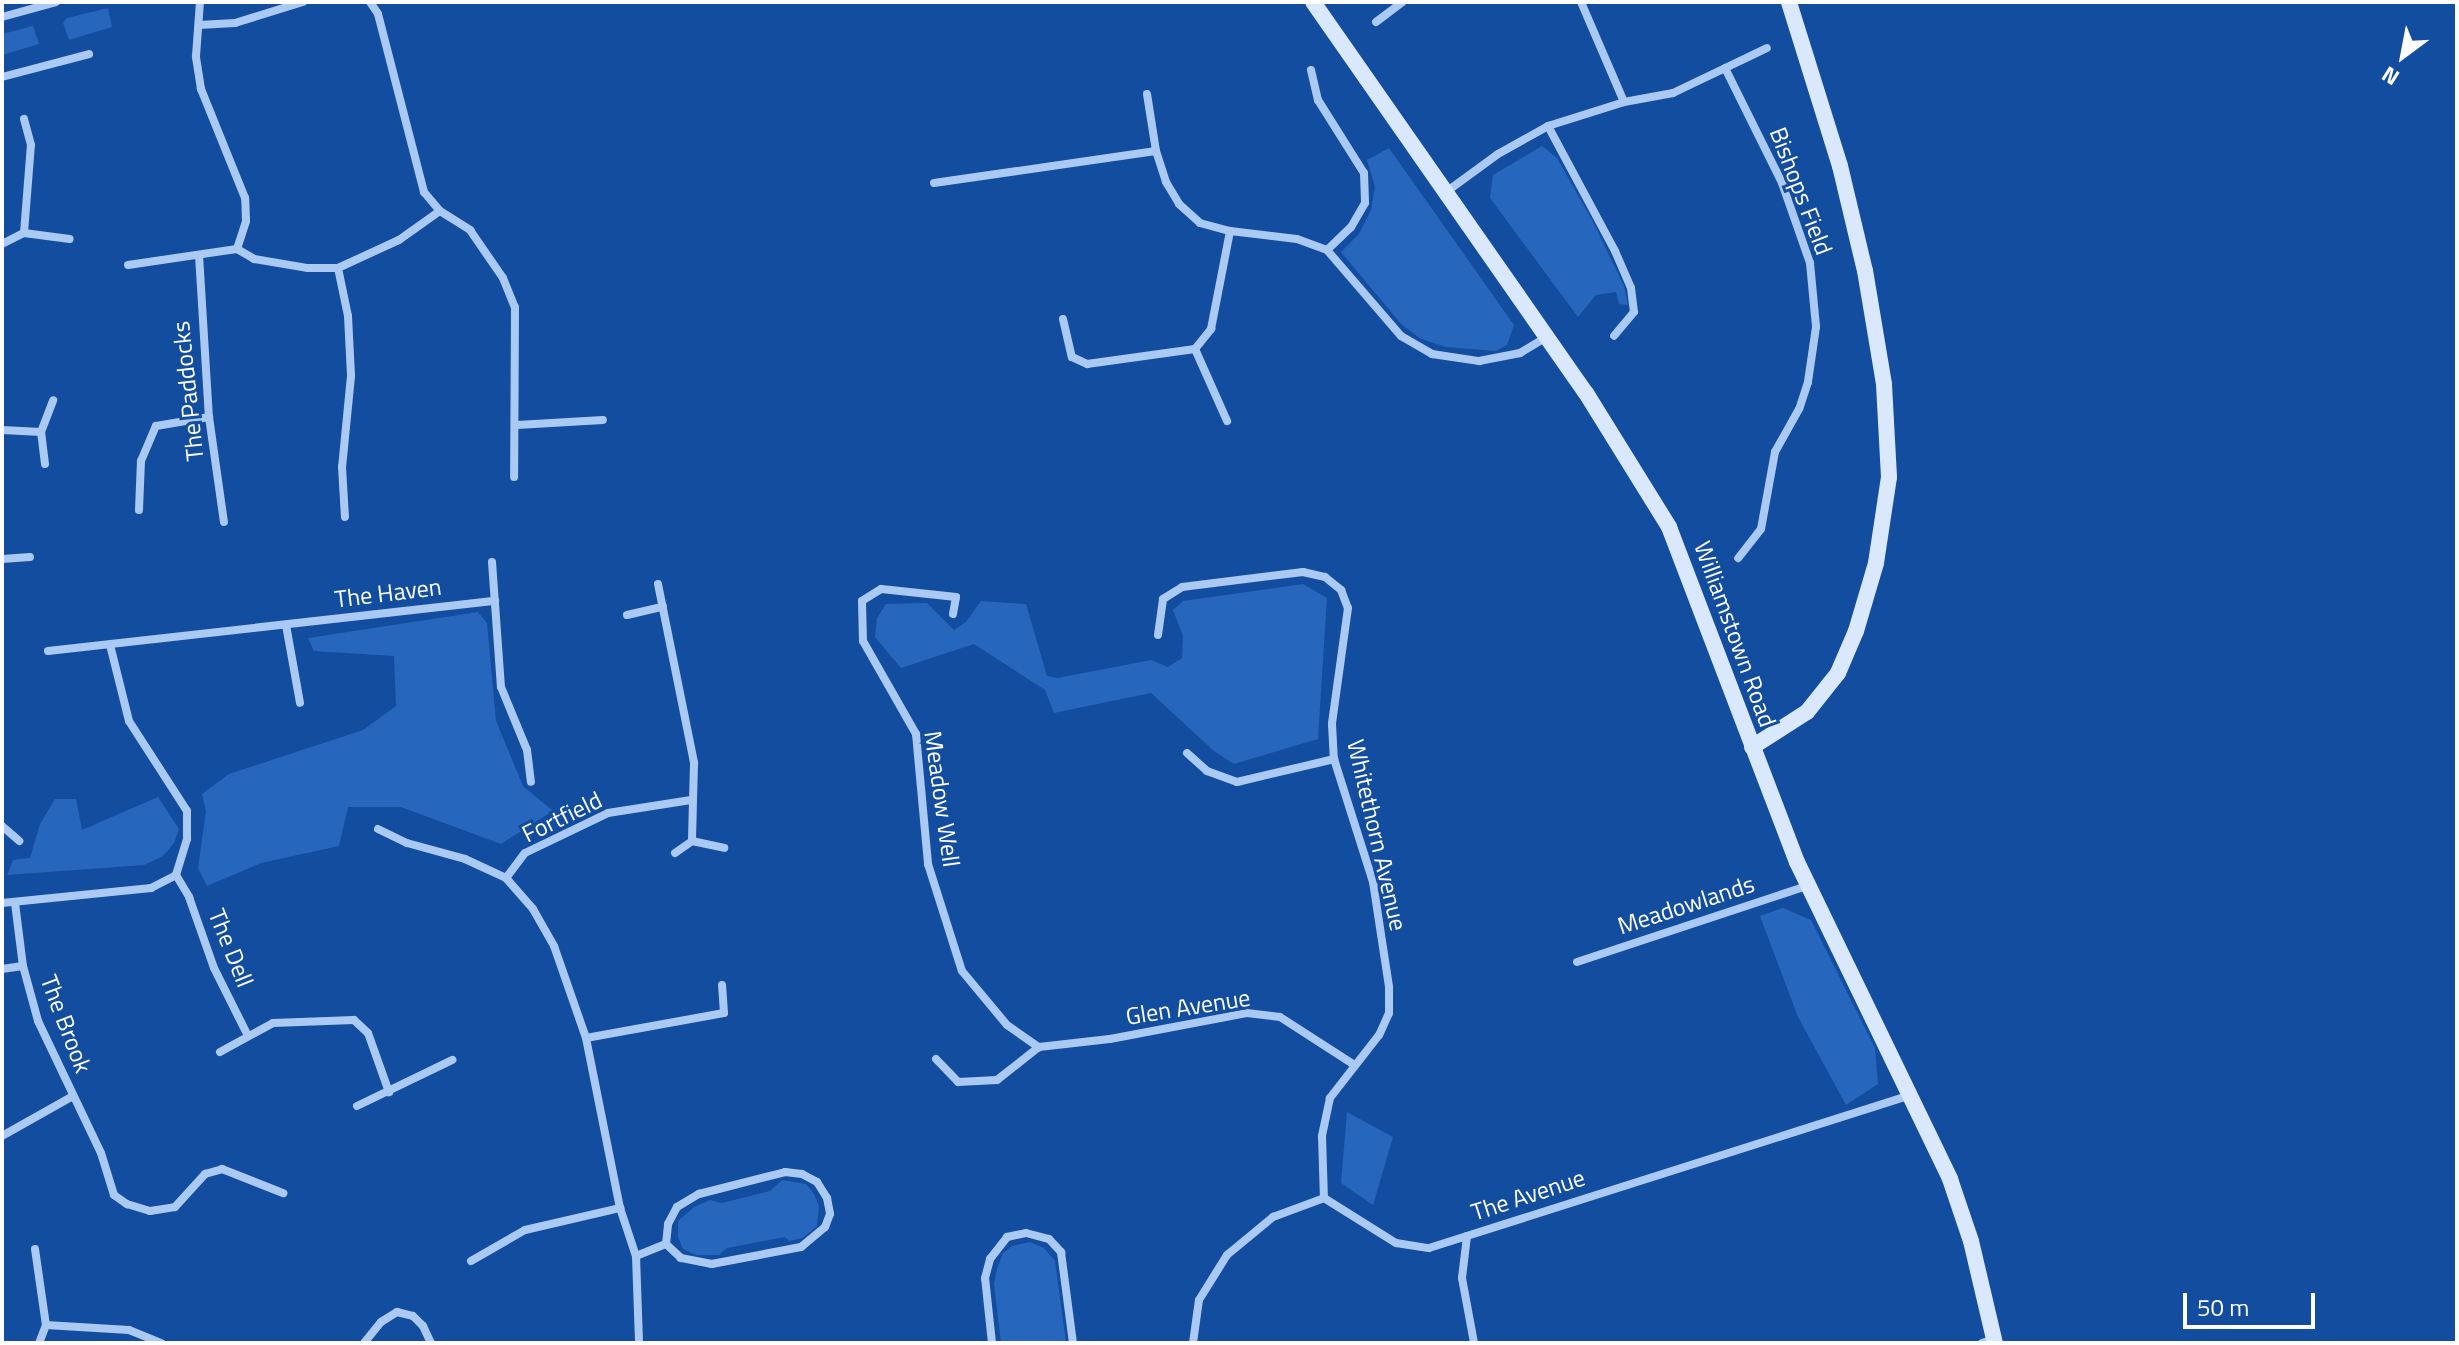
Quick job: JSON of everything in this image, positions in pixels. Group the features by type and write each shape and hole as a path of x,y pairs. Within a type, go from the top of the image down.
{"street":[{"path":"2,17 56,2"},
{"path":"200,2 196,56 201,89 245,198 246,221 237,249"},
{"path":"199,25 235,23 303,2"},
{"path":"370,2 378,14 424,192 440,211 470,230 503,278 515,307 517,425 514,477"},
{"name":"Williamstown Road","path":"1313,2 1548,337 1621,445 1669,527 1807,886 1911,1095 1965,1219 1990,1342"},
{"path":"1376,22 1403,2"},
{"path":"1581,2 1624,102"},
{"path":"1752,747 1807,712 1838,673 1856,631 1876,563 1889,477 1884,384 1865,271 1840,166 1789,2"},
{"path":"1445,192 1498,154 1548,126 1624,102 1673,93 1767,48"},
{"path":"2,77 89,54"},
{"name":"Bishops Field","path":"1725,68 1782,183 1810,263 1816,327 1808,382 1799,409 1775,452 1761,529 1738,558"},
{"path":"1311,70 1318,100 1364,173 1365,203 1351,227 1327,250"},
{"path":"1147,94 1156,151 1166,182 1179,204 1200,223 1230,231 1297,239 1327,250 1401,336 1432,354 1479,361 1520,353 1548,337"},
{"path":"24,119 31,145 24,233"},
{"path":"1548,126 1615,251 1631,288 1634,312 1614,336"},
{"path":"934,183 1156,151"},
{"path":"128,265 237,249 254,259 308,268 338,268 399,240 440,211"},
{"path":"1063,319 1072,357 1087,364 1195,349 1211,329 1230,231"},
{"path":"2,244 24,233 70,239"},
{"name":"The Paddocks","path":"199,255 209,417 224,522"},
{"path":"338,268 348,316 351,376 342,467 345,517"},
{"path":"1195,349 1227,421"},
{"path":"45,464 41,432 53,400"},
{"path":"139,510 141,461 156,426 209,417"},
{"path":"517,425 603,420"},
{"path":"2,430 41,432"},
{"path":"2,559 30,557"},
{"path":"492,562 501,687 527,750 531,782"},
{"name":"Whitethorn Avenue","path":"1158,635 1163,599 1182,587 1303,572 1325,577 1341,590 1348,608 1332,724 1334,759 1373,882 1389,987 1389,1013 1379,1035 1353,1064 1330,1098 1325,1123 1324,1198"},
{"path":"658,584 694,763 692,841"},
{"name":"Meadow Well","path":"953,614 956,597 881,589 862,601 863,641 916,734 928,864 962,971 1007,1025 1039,1047"},
{"name":"The Haven","path":"48,651 495,601"},
{"path":"627,615 663,607"},
{"path":"286,625 300,703"},
{"path":"2,903 151,888 176,875 187,839 187,811 129,721 110,645"},
{"path":"1187,753 1207,771 1237,782 1334,759"},
{"name":"Fortfield","path":"506,878 525,853 608,813 691,800"},
{"path":"2,826 19,841"},
{"path":"378,829 407,843 465,859 506,878 533,909 554,946 586,1038 620,1208 636,1256 639,1343"},
{"path":"675,853 692,841 724,848"},
{"name":"The Dell","path":"176,875 189,897 214,968 248,1036"},
{"name":"Meadowlands","path":"1577,962 1807,886"},
{"name":"The Brook","path":"15,903 23,966 38,1021 101,1153 114,1195 127,1204 150,1211 175,1207 205,1174 222,1169 283,1193"},
{"name":"The Brook","path":"2,969 23,966"},
{"path":"586,1038 724,1013 722,985"},
{"name":"Glen Avenue","path":"1039,1047 1110,1039 1247,1013 1280,1017 1353,1064"},
{"path":"220,1052 273,1023 354,1020 368,1033 389,1092"},
{"path":"936,1059 958,1082 997,1080 1039,1047"},
{"path":"357,1106 452,1060"},
{"name":"The Avenue","path":"1324,1198 1396,1243 1429,1248 1911,1095"},
{"name":"The Brook","path":"2,1136 73,1096"},
{"path":"785,1172 802,1174 817,1182 827,1198 830,1214 825,1227 801,1247 712,1264 681,1258 666,1244 668,1224 677,1207 699,1194 785,1172"},
{"path":"1193,1343 1199,1300 1227,1255 1273,1217 1324,1198"},
{"path":"471,1261 525,1230 620,1208"},
{"path":"992,1343 985,1278 990,1259 1007,1237 1026,1233 1049,1239 1061,1252 1073,1343"},
{"path":"1467,1236 1462,1278 1474,1343"},
{"path":"636,1256 666,1244"},
{"path":"35,1249 46,1325 39,1343"},
{"path":"364,1343 381,1322 397,1312 413,1316 423,1326 431,1343"},
{"path":"46,1325 129,1330 162,1343"}],"shaded area":[{"path":"108,8 112,27 69,40 63,23 67,18"},
{"path":"33,26 39,44 2,55 2,34"},
{"path":"1542,146 1557,158 1592,220 1624,286 1628,305 1619,304 1616,292 1596,295 1578,317 1490,198 1493,175"},
{"path":"1389,148 1514,325 1507,345 1496,351 1446,347 1421,339 1402,325 1341,252 1359,234 1371,210 1375,187 1367,160"},
{"path":"1303,584 1327,598 1318,739 1234,764 1214,751 1151,693 1054,713 1045,690 974,644 901,668 875,637 877,618 886,604 927,603 954,630 966,622 981,601 1026,604 1047,676 1058,678 1151,660 1168,667 1182,658 1183,636 1173,610 1183,601"},
{"path":"478,612 487,623 496,721 523,786 553,811 501,844 401,807 348,807 339,846 261,863 207,886 198,868 206,811 202,794 229,774 363,730 396,706 394,656 314,651 308,638"},
{"path":"158,797 179,829 174,843 163,856 144,865 7,875 13,860 30,858 40,824 55,799 76,799 82,830"},
{"path":"1783,908 1811,920 1875,1048 1878,1084 1846,1105 1798,1017 1760,916"},
{"path":"1347,1112 1393,1137 1373,1205 1341,1183"},
{"path":"782,1180 806,1184 819,1206 817,1226 803,1238 789,1241 785,1237 727,1248 719,1255 696,1255 683,1249 678,1237 678,1221 694,1207 710,1200 722,1203 770,1191"},
{"path":"1030,1242 1044,1248 1055,1261 1066,1343 1001,1343 994,1284 997,1269 1003,1253 1012,1246"}]}
